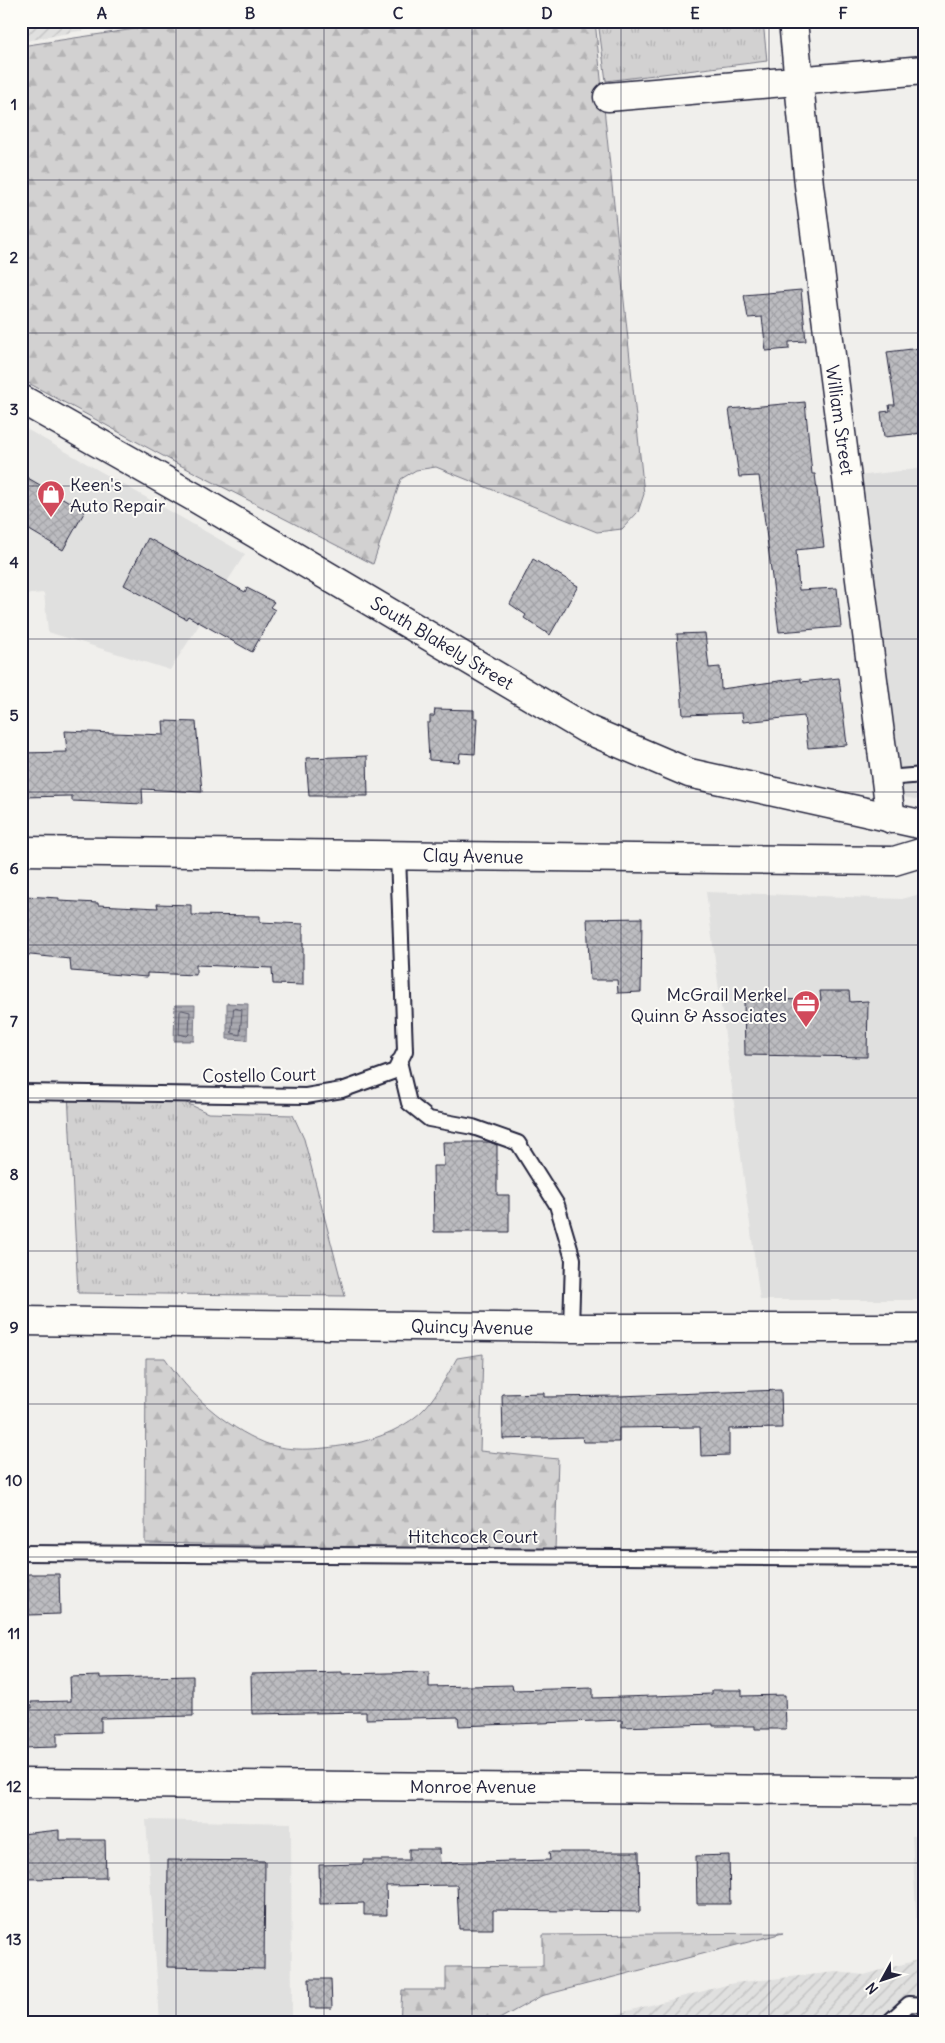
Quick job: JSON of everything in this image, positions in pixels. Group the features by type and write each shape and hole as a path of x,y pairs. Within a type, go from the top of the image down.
{"street":[{"name":"William Street","path":"793,21 800,80 808,184 891,819"},
{"path":"608,97 924,70"},
{"name":"South Blakely Street","path":"21,399 203,502 586,729 690,773 891,819"},
{"path":"891,819 924,825"},
{"name":"Clay Avenue","path":"21,851 894,861 924,852"},
{"name":"Quincy Avenue","path":"21,1321 571,1328 924,1328"},
{"name":"Monroe Avenue","path":"21,1783 924,1791"}],"lane":[{"path":"886,778 924,775"},
{"path":"398,855 405,1051 400,1061 409,1104 429,1119 473,1126 518,1143 558,1205 573,1259 571,1328"},
{"name":"Costello Court","path":"21,1092 306,1096 342,1090 374,1080 394,1070 400,1061"},
{"name":"Hitchcock Court","path":"21,1553 924,1559"},
{"path":"889,2022 909,2004 924,2005"}],"shaded area":[{"path":"21,21 131,21 21,42"},
{"path":"21,426 245,554 170,670 48,632 44,593 21,595"},
{"path":"924,468 924,801 899,796 859,476"},
{"path":"706,892 902,899 924,893 924,1300 760,1300"},
{"path":"146,1820 291,1823 292,2022 160,2022"},
{"path":"924,1835 924,1932 917,1932 912,1836"},
{"path":"921,1959 924,1961 924,2022 586,2022 734,1983 836,1972 864,1975"}],"green space":[{"path":"159,21 595,21 644,494 638,512 622,529 597,532 436,467 416,470 401,479 373,564 176,463 21,379 21,46 148,27"},
{"path":"598,21 763,21 767,61 606,81"},
{"path":"68,1092 180,1100 208,1113 293,1115 304,1139 345,1296 78,1293"},
{"path":"483,1354 480,1451 558,1459 555,1550 145,1543 146,1358 165,1358 196,1396 235,1428 275,1446 308,1449 362,1442 402,1426 426,1407 439,1390 457,1358"},
{"path":"783,1933 541,1996 494,2022 400,2022 402,1990 446,1990 446,1967 543,1966 543,1935"}],"water":[{"path":"227,1003 248,1004 247,1040 227,1039"},
{"path":"175,1005 195,1005 194,1041 174,1041"}],"building":[{"path":"801,290 806,341 789,342 789,349 766,351 762,317 748,318 744,295"},
{"path":"920,348 924,378 924,433 884,437 881,412 890,411 889,405 895,405 887,352"},
{"path":"805,402 812,474 815,474 824,547 796,550 799,590 837,588 841,627 779,632 759,476 739,477 729,409"},
{"name":"Keen's Auto Repair","path":"21,474 85,511 63,550 21,525"},
{"path":"148,538 245,592 247,588 274,602 270,607 275,610 252,652 188,616 186,619 124,585"},
{"path":"533,559 578,586 550,635 524,618 526,615 510,604"},
{"path":"705,633 709,668 720,667 721,689 801,678 801,682 839,678 847,745 808,748 804,716 743,722 742,713 683,715 677,634"},
{"path":"435,709 474,710 474,718 477,718 475,754 460,753 459,762 429,760 427,723 430,723 430,716 434,716"},
{"path":"163,721 196,722 202,792 142,789 143,804 72,801 72,796 21,797 21,753 67,752 65,731 164,735"},
{"path":"367,756 368,796 309,796 306,758"},
{"path":"25,896 59,898 59,901 98,903 98,905 158,908 157,904 191,905 191,915 260,916 260,922 303,924 303,985 273,984 272,968 196,965 196,975 147,973 147,977 71,971 70,959 21,954 21,902 26,902"},
{"path":"642,918 641,992 618,993 617,980 590,980 587,919"},
{"name":"McGrail Merkel Quinn & Associates","path":"820,991 849,991 850,1002 868,1001 867,1057 745,1055 744,999 821,1000"},
{"path":"443,1142 489,1142 497,1145 497,1195 509,1195 509,1232 434,1232 433,1166 444,1166"},
{"path":"781,1390 782,1428 729,1429 729,1455 701,1456 700,1427 619,1428 619,1442 583,1442 582,1437 503,1439 502,1394 544,1393 544,1397 619,1396"},
{"path":"28,1574 59,1574 60,1614 29,1615"},
{"path":"342,1672 342,1674 429,1672 429,1687 512,1685 513,1690 593,1688 593,1698 712,1694 712,1690 742,1690 742,1696 785,1695 786,1729 755,1729 755,1726 713,1726 713,1724 622,1727 622,1720 459,1726 458,1717 366,1719 366,1712 252,1714 251,1674"},
{"path":"100,1676 100,1678 193,1676 193,1716 101,1718 101,1732 57,1733 57,1747 21,1748 21,1708 32,1708 31,1702 71,1701 70,1677"},
{"path":"59,1830 59,1840 105,1840 106,1878 21,1879 21,1834"},
{"path":"409,1849 439,1849 440,1863 550,1860 549,1852 639,1852 640,1912 493,1910 493,1929 459,1929 457,1885 386,1886 387,1915 364,1915 364,1903 320,1904 319,1865 363,1864 363,1860 409,1860"},
{"path":"729,1855 730,1904 697,1904 696,1856"},
{"path":"168,1860 265,1861 264,1969 167,1967"},
{"path":"309,1979 331,1979 332,2008 310,2008"}],"place":[{"name":"Keen's Auto Repair","path":"51,518"},
{"name":"McGrail Merkel Quinn & Associates","path":"806,1028"}]}
